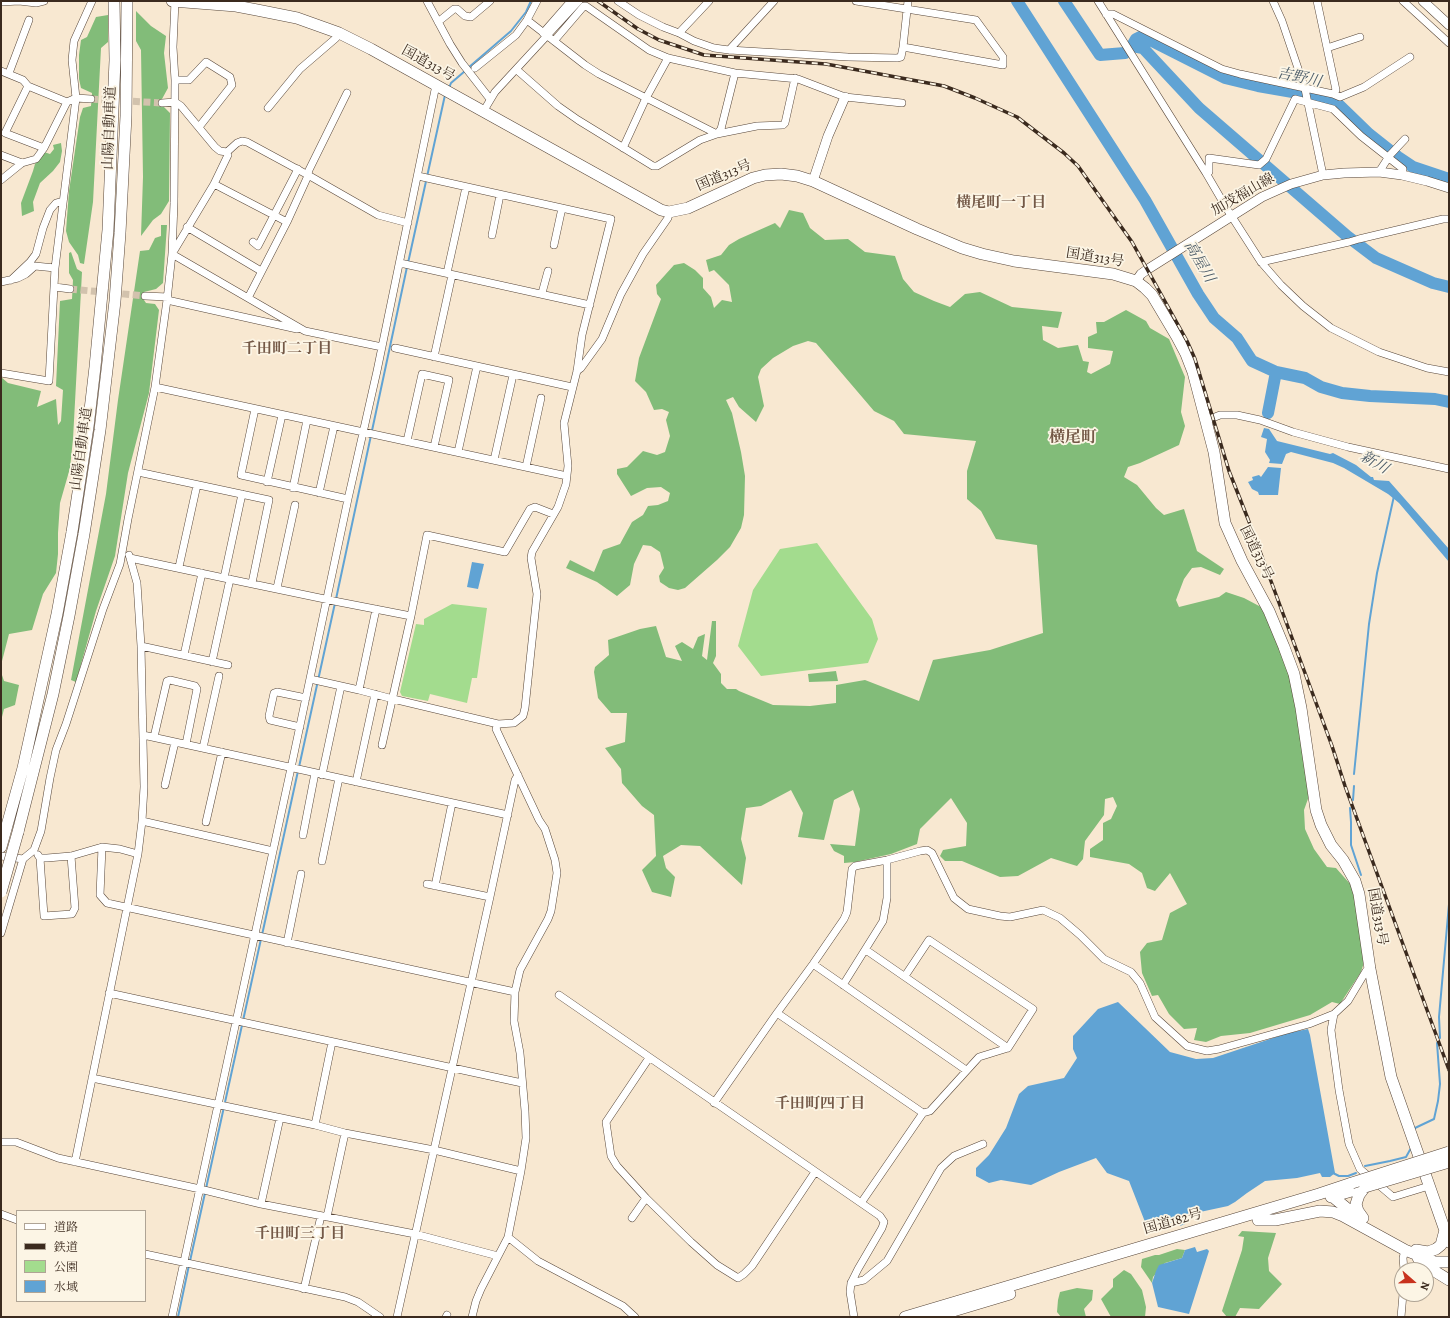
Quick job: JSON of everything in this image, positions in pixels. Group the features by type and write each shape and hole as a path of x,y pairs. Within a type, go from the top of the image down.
{"highway":[{"name":"山陽自動車道","path":"1,848 25,760 57,614 73,525 88,427 96,367 108,230 114,108 114,1"},
{"name":"山陽自動車道","path":"1,893 53,694 84,534 100,430 115,301 120,233 126,116 128,1"},
{"name":"国道313号","path":"174,1 236,6 257,10 297,18 339,33 371,49 654,208 669,212 688,208 739,183 764,175 781,174 797,176 813,181 962,248 1014,262 1113,274 1136,281 1152,295 1186,354 1193,372 1214,452 1225,523 1242,561 1268,611 1294,674 1301,708 1316,810 1321,825 1331,845 1343,860 1355,881 1359,894 1370,969 1391,1077 1449,1242"},
{"name":"国道182号","path":"905,1317 955,1313 1134,1256 1258,1220 1332,1193 1352,1183 1449,1152"},
{"name":"国道182号","path":"933,1317 955,1313 1332,1193 1365,1187 1449,1162"},
{"path":"1365,1187 1359,1195 1356,1204 1358,1211 1377,1234"},
{"path":"1332,1193 1377,1234"},
{"path":"1258,1220 1275,1220 1313,1212 1328,1211 1344,1216 1409,1252 1435,1262 1449,1262"},
{"path":"1409,1252 1428,1252 1436,1249 1441,1245 1445,1230"},
{"path":"1409,1252 1423,1264 1449,1280"}],"main road":[{"path":"1423,1 1449,25"},
{"path":"813,181 828,136 845,97"},
{"name":"加茂福山線","path":"1136,281 1141,274 1151,267 1262,197 1287,186 1323,175 1379,172 1402,175 1449,188"}],"street":[{"path":"1,2 19,1 36,3 44,1"},
{"path":"1,373 49,381 55,268 62,201 68,167 76,98 72,60 74,41 92,1"},
{"path":"1,933 23,858 34,850 41,831 56,750 66,724 103,609 120,564 155,387 168,299 172,254 175,102 172,47 174,1"},
{"path":"438,22 454,9 457,9 465,16 471,17 490,1"},
{"path":"475,68 516,35 527,20 537,1"},
{"path":"548,36 570,1"},
{"path":"483,112 490,99 579,1"},
{"path":"618,1 639,15 663,27 714,48 848,57 897,58 901,57 903,48 908,1"},
{"path":"679,33 709,1"},
{"path":"729,50 774,1"},
{"path":"856,1 976,20 1003,57 1003,65 903,48"},
{"path":"1098,1 1261,262 1281,285 1303,306 1331,328 1379,352 1427,368 1449,372"},
{"path":"1273,1 1282,20 1305,89 1323,175"},
{"path":"1317,1 1336,90 1334,94"},
{"path":"1403,1 1449,43"},
{"path":"429,2 438,22 462,64 490,99"},
{"path":"548,36 584,6 586,6 649,50 668,58 735,74 795,78 808,81 845,97 902,103"},
{"path":"1106,14 1113,14 1222,69 1305,89 1334,94 1340,97 1364,87 1410,57"},
{"path":"9,73 29,20"},
{"path":"527,20 585,65 599,74 717,134"},
{"path":"268,108 300,69 336,38 339,33"},
{"path":"1327,48 1360,37"},
{"path":"623,148 646,98 668,58"},
{"path":"175,80 189,80 206,62 230,77 232,85 199,127"},
{"path":"517,70 558,106 578,120 654,166 657,166 700,140 717,134 757,126 785,123 795,78"},
{"path":"1,71 23,80 28,86 67,102"},
{"path":"717,134 721,129 735,74"},
{"path":"28,86 5,133 44,148"},
{"path":"172,1317 187,1263 204,1190 259,937 273,851 296,769 300,727 306,698 315,681 348,499 368,433 382,347 405,264 408,223 424,177 444,90"},
{"path":"248,298 287,222 307,178 309,170 347,93"},
{"path":"1,180 22,164 36,159 44,148 67,102 76,98 91,99"},
{"path":"1206,173 1209,172 1209,158 1259,165 1266,159 1295,99 1334,109 1361,136 1391,154 1402,169 1402,175"},
{"path":"162,103 175,102 181,106 215,147 220,151 228,152"},
{"path":"1379,172 1391,154 1405,139"},
{"path":"172,254 186,227 214,184 228,155 228,152 242,141 247,142 298,169 378,215 408,223"},
{"path":"1,155 22,164"},
{"path":"253,242 258,246 298,169"},
{"path":"315,681 359,690 498,724 514,723 522,716 526,708 537,594 531,558 532,552 558,507 566,484 568,466 564,423 577,371 582,334 611,219 424,177"},
{"path":"214,184 287,222"},
{"path":"434,357 466,187"},
{"path":"492,235 500,195"},
{"path":"11,280 30,262 36,254 43,228 50,210 56,203 62,201"},
{"path":"554,244 562,208"},
{"path":"577,371 602,340 621,294 644,254 668,218 669,212"},
{"path":"1261,262 1349,242 1443,218 1449,219"},
{"path":"186,227 261,271"},
{"path":"172,254 305,331"},
{"path":"405,264 542,293 590,305"},
{"path":"1,282 26,274 36,266 55,268"},
{"path":"542,293 548,271"},
{"path":"55,287 70,289"},
{"path":"145,296 168,299 305,331 382,347"},
{"path":"395,348 572,388"},
{"path":"458,452 477,366"},
{"path":"406,441 422,374 449,380 434,447"},
{"path":"494,460 513,375"},
{"path":"155,387 567,476"},
{"path":"526,467 541,398"},
{"path":"255,409 241,475 293,488 348,499"},
{"path":"267,482 282,415"},
{"path":"1205,420 1220,415 1237,415 1260,420 1293,432 1348,447 1449,469"},
{"path":"293,488 307,420"},
{"path":"319,493 334,426"},
{"path":"138,472 269,500 252,583"},
{"path":"179,568 197,485"},
{"path":"212,662 242,494"},
{"path":"277,588 295,505"},
{"path":"382,745 411,616 427,535 505,552 530,509 535,507 553,514"},
{"path":"75,1162 138,854 142,821 144,787 143,735 141,646 137,583 130,558 124,544"},
{"path":"130,558 411,616"},
{"path":"184,655 202,573"},
{"path":"359,690 376,609"},
{"path":"141,646 228,665"},
{"path":"203,748 219,676"},
{"path":"154,737 167,681 170,680 196,686 197,689 186,744"},
{"path":"304,835 341,686"},
{"path":"300,727 270,720 269,716 274,693 277,692 306,698"},
{"path":"356,782 375,694"},
{"path":"472,1317 481,1289 508,1237 521,1171 526,1138 526,1110 520,1053 514,1021 515,992 520,970 551,911 557,873 555,860 545,829 539,820 496,729 498,724"},
{"path":"143,735 508,815"},
{"path":"166,785 175,742"},
{"path":"206,822 222,752"},
{"path":"397,1317 515,780 518,775"},
{"path":"322,861 339,778"},
{"path":"435,886 452,803"},
{"path":"142,821 273,851"},
{"path":"40,858 70,856 102,847 120,849 138,854"},
{"path":"102,847 100,895 107,903 471,984 515,992"},
{"path":"34,850 40,858 44,916 72,914 75,908 70,856"},
{"path":"714,1103 777,1013 814,964 847,912 852,869 855,866 926,850 932,853 954,898 968,909 1010,917 1043,910 1060,918 1104,959 1131,972 1140,983 1156,1017 1187,1046 1207,1051 1219,1049 1309,1024 1334,1014 1348,1001 1366,970 1370,969"},
{"path":"1,856 23,858"},
{"path":"843,985 883,921 887,898 887,860"},
{"path":"287,943 301,874"},
{"path":"427,884 490,897"},
{"path":"1,893 12,898"},
{"path":"860,1203 923,1113 930,1111 979,1057 1008,1048 1033,1009 929,940 905,976"},
{"path":"866,950 1008,1048"},
{"path":"814,964 966,1070"},
{"path":"109,994 522,1082"},
{"path":"559,994 714,1103 880,1216 884,1222 851,1283 850,1292 854,1317"},
{"path":"777,1013 923,1113"},
{"path":"1334,1014 1331,1030 1339,1090 1349,1144 1360,1169 1393,1197 1429,1186"},
{"path":"315,1125 332,1042"},
{"path":"649,1058 606,1122 611,1156 616,1166 646,1198 717,1265 738,1278 744,1274 752,1266 815,1172"},
{"path":"92,1078 315,1125 345,1133 434,1150 521,1171"},
{"path":"261,1204 280,1118"},
{"path":"304,1289 345,1133"},
{"path":"1,1142 16,1142 58,1158 261,1204 415,1234 498,1256"},
{"path":"851,1283 864,1280 887,1261 941,1168 954,1156 983,1144"},
{"path":"632,1218 646,1198"},
{"path":"1,1214 16,1220"},
{"path":"508,1237 538,1260 623,1306 635,1317"},
{"path":"1403,1262 1403,1258 1409,1252"},
{"path":"146,1254 345,1297 358,1302 380,1317"},
{"path":"1401,1317 1402,1302"}],"green space":[{"path":"136,11 151,26 166,36 164,53 168,88 162,99 163,106 170,113 169,201 161,214 153,220 141,236 143,177 141,50 136,41"},
{"path":"108,15 108,42 101,48 93,202 84,264 80,263 78,255 69,242 66,231 69,191 80,117 83,108 91,106 92,93 81,88 79,79 79,55 81,40 87,37 96,17"},
{"path":"61,143 62,151 60,162 40,183 33,202 34,211 22,216 21,203 35,164 44,152 50,154 54,149 53,145"},
{"path":"789,210 803,213 810,228 825,240 848,239 865,252 895,256 903,279 914,292 950,307 965,294 980,292 1012,307 1062,312 1058,328 1042,326 1043,340 1058,348 1078,345 1083,361 1089,362 1087,372 1091,374 1110,364 1113,351 1088,348 1088,337 1097,333 1096,322 1104,322 1126,310 1146,321 1150,328 1169,339 1185,377 1181,412 1185,426 1179,445 1128,467 1124,477 1137,485 1156,508 1164,515 1184,509 1197,551 1224,569 1220,575 1201,567 1192,568 1184,579 1176,600 1179,607 1219,597 1226,592 1244,598 1261,607 1282,646 1293,682 1309,796 1304,810 1305,829 1314,849 1327,867 1336,868 1351,885 1358,906 1365,959 1361,972 1340,1004 1332,1002 1310,1015 1250,1033 1221,1036 1206,1042 1194,1040 1197,1028 1184,1029 1169,1014 1158,995 1152,996 1142,973 1140,952 1147,943 1162,940 1170,913 1187,904 1170,873 1155,891 1147,888 1142,873 1129,864 1090,857 1090,849 1103,840 1103,823 1111,819 1117,806 1113,797 1105,799 1104,815 1085,841 1083,859 1077,866 1051,858 1018,876 1000,877 962,861 945,861 940,856 943,850 966,846 967,823 951,798 920,829 917,844 891,854 844,863 844,856 834,851 830,844 855,846 860,809 853,790 834,800 824,840 798,837 803,813 791,790 761,806 746,808 741,839 746,858 742,885 700,846 681,845 663,856 666,868 675,877 671,897 652,892 642,870 656,856 654,815 642,806 622,783 621,769 605,748 625,742 627,713 611,713 598,698 594,672 595,667 609,655 608,640 640,629 656,626 666,657 682,661 675,646 682,642 693,649 698,637 705,634 702,656 707,660 712,621 716,621 716,656 713,663 721,674 721,683 727,689 736,689 773,705 810,706 836,703 836,685 865,680 919,701 933,660 990,650 1043,633 1037,545 996,539 981,511 967,499 967,471 976,441 904,434 894,421 874,411 816,343 808,341 793,346 773,358 761,369 758,377 764,406 756,422 739,407 733,397 726,400 732,413 745,476 744,515 741,528 730,547 717,560 685,588 678,590 669,588 660,582 659,576 664,568 660,552 651,546 643,545 634,564 630,585 617,596 597,582 566,568 570,560 594,572 603,550 620,544 632,522 643,515 648,506 658,505 668,501 670,493 661,487 647,488 631,496 617,474 617,469 627,467 643,451 657,455 665,452 670,436 666,420 669,412 662,409 654,410 646,392 635,381 639,358 661,299 657,294 656,285 674,265 684,263 695,270 703,278 703,288 711,297 714,308 722,300 732,302 729,285 714,270 709,272 706,260 721,255 729,245 739,239 775,223 780,228"},
{"path":"161,225 167,225 163,283 156,289 144,292 144,300 146,303 155,304 159,310 149,393 128,473 115,556 96,611 76,682 71,680 106,494 140,251 149,250 155,238 161,236"},
{"path":"71,252 77,269 82,272 73,439 70,468 60,503 56,573 43,594 32,630 9,634 1,665 1,377 8,383 41,391 37,407 56,399 58,425 61,421 63,390 56,386 60,301 72,299 73,280 69,273 69,253"},
{"path":"817,543 872,619 878,639 868,663 761,676 738,646 753,590 780,549"},
{"path":"452,604 487,608 477,678 472,678 467,703 430,694 428,701 402,696 400,692 416,624 424,625 424,619"},
{"path":"836,671 838,681 809,682 808,674"},
{"path":"1,672 4,681 19,685 15,705 4,709 1,721"},
{"path":"1242,1231 1276,1233 1268,1258 1269,1271 1282,1284 1259,1309 1240,1308 1235,1317 1227,1317 1222,1311 1242,1250 1244,1237 1238,1236"},
{"path":"1177,1249 1185,1250 1182,1258 1165,1263 1153,1277 1152,1283 1141,1267 1142,1259"},
{"path":"1124,1270 1131,1274 1142,1290 1146,1307 1145,1317 1111,1317 1101,1299 1113,1287 1113,1279"},
{"path":"1077,1288 1093,1290 1092,1300 1084,1309 1086,1317 1061,1317 1057,1312 1060,1292"}],"water":[{"path":"1264,428 1269,429 1277,441 1330,454 1333,453 1356,465 1373,477 1374,480 1389,481 1449,549 1449,562 1399,503 1388,494 1344,468 1333,463 1291,452 1286,454 1282,464 1269,463 1270,460 1265,452 1267,439 1261,437"},
{"path":"1268,467 1281,468 1278,495 1259,495 1258,492 1252,489 1248,482 1253,480 1252,477 1259,475 1261,477"},
{"path":"472,562 484,564 478,589 467,587"},
{"path":"1118,1002 1170,1052 1196,1059 1213,1058 1288,1033 1308,1029 1335,1173 1330,1177 1322,1177 1320,1173 1297,1178 1265,1181 1228,1206 1186,1215 1185,1224 1180,1226 1178,1222 1162,1223 1154,1220 1147,1227 1129,1181 1107,1173 1096,1158 1059,1172 1031,1185 1001,1180 989,1183 976,1176 976,1168 989,1155 1006,1128 1019,1094 1028,1086 1064,1078 1077,1058 1073,1049 1073,1036 1098,1009"},
{"path":"1195,1247 1197,1252 1207,1249 1209,1251 1189,1314 1158,1307 1152,1283 1159,1265 1182,1258 1185,1250"}],"waterway":[{"path":"468,68 511,31 526,12 531,1"},
{"name":"高屋川","path":"1017,1 1145,200 1198,294 1214,318 1237,338 1252,361 1276,372 1305,378 1321,387 1342,393 1435,399 1449,402"},
{"name":"吉野川","path":"1064,1 1100,55 1125,53"},
{"path":"1449,179 1413,167 1398,157 1369,134 1337,103 1310,95 1258,86 1225,78 1142,36 1136,39 1132,46 1143,48 1199,108 1347,236 1376,258 1433,283 1449,287"},
{"path":"449,88 451,83 465,71"},
{"path":"408,263 445,95"},
{"path":"336,599 407,267"},
{"name":"新川","path":"1268,413 1276,372"},
{"path":"1354,774 1369,624 1377,573 1394,496"},
{"path":"299,767 335,603"},
{"path":"262,935 298,771"},
{"path":"1353,800 1354,786"},
{"path":"1350,808 1351,845 1361,875"},
{"path":"1440,1038 1439,1017 1449,904"},
{"path":"190,1261 261,939"},
{"path":"1415,1128 1434,1119 1440,1084 1437,1043"},
{"path":"1365,1166 1406,1157 1411,1148"},
{"path":"1333,1173 1339,1176 1348,1176 1356,1173"},
{"path":"178,1317 189,1265"}],"tunnel":[{"path":"91,99 162,103"},
{"path":"70,289 145,296"}],"railway":[{"path":"598,1 638,29 659,40 704,55 826,64 944,86 1017,117 1064,153 1078,166 1132,242 1187,341 1195,359 1229,471 1332,746 1345,786 1449,1070"}],"district":[{"name":"横尾町一丁目","path":"1001,203"},
{"name":"千田町二丁目","path":"287,349"},
{"name":"横尾町","path":"1073,438"},
{"name":"千田町四丁目","path":"820,1104"},
{"name":"千田町三丁目","path":"300,1234"}]}
